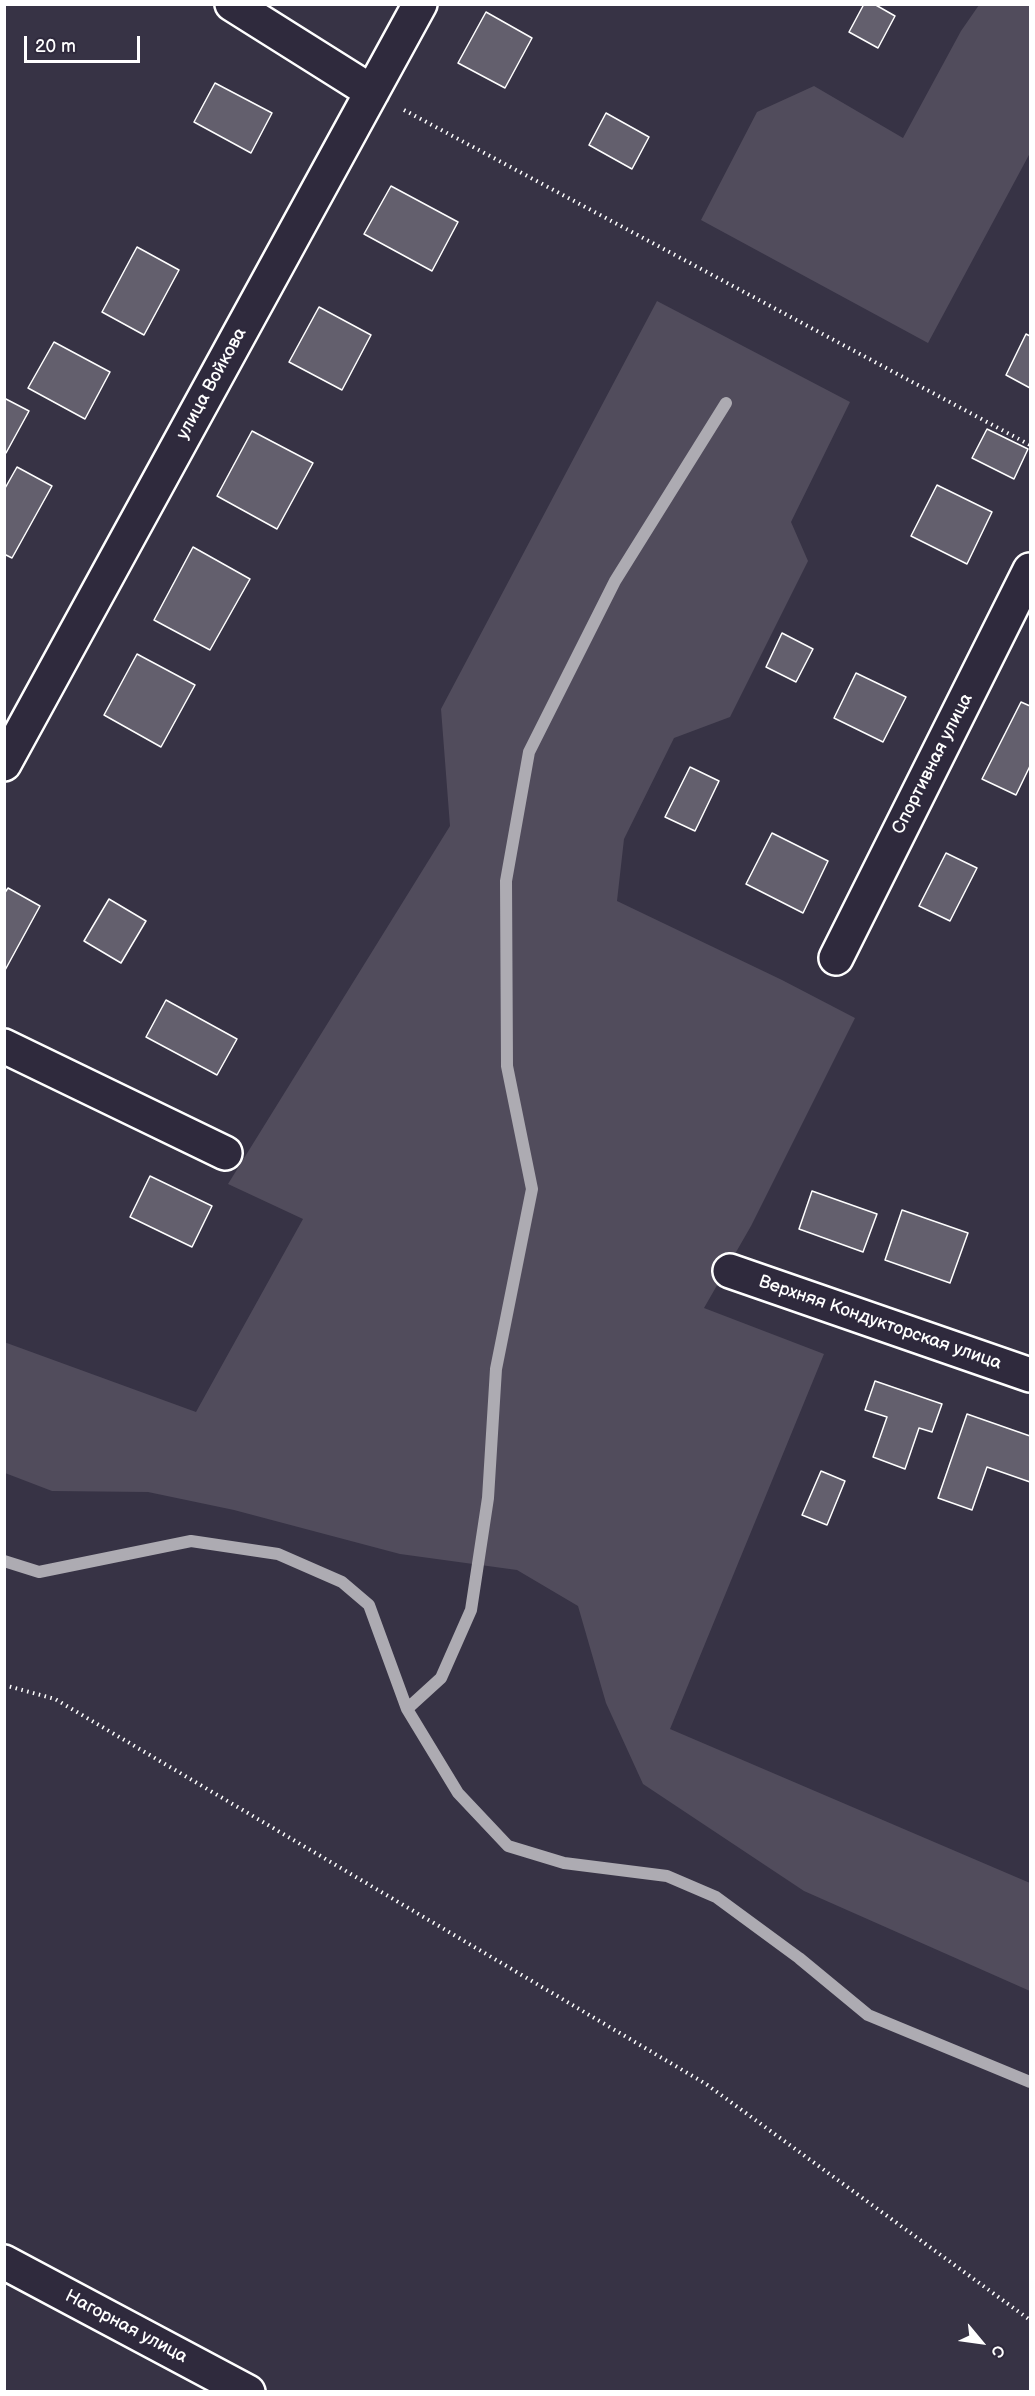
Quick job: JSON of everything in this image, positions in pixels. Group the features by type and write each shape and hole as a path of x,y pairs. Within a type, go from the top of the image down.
{"street":[{"path":"232,4 372,92"},
{"name":"улица Войкова","path":"4,764 420,4"},
{"name":"Спортивная улица","path":"836,958 1030,570"},
{"path":"4,1046 225,1153"},
{"name":"Верхняя Кондукторская улица","path":"730,1271 1030,1375"},
{"name":"Нагорная улица","path":"4,2262 248,2391"}],"path":[{"path":"372,92 1030,445"},
{"path":"4,1685 55,1699 706,2084 1030,2320"}],"shaded area":[{"path":"979,5 1030,5 1030,153 928,343 701,220 757,112 814,86 903,138 961,31"},
{"path":"657,301 850,402 791,522 808,561 730,717 674,738 624,839 617,901 782,980 855,1018 751,1226 704,1308 824,1354 670,1729 1030,1883 1030,1991 804,1891 643,1784 606,1703 578,1606 517,1570 400,1554 234,1510 148,1492 52,1491 5,1473 4,1342 196,1412 303,1219 228,1184 450,826 441,709"}],"building":[{"path":"864,4 874,4 895,16 878,48 849,32"},
{"path":"486,12 532,38 505,88 458,63"},
{"path":"215,83 272,113 251,153 194,122"},
{"path":"606,113 649,137 632,169 589,145"},
{"path":"391,186 458,222 432,271 364,234"},
{"path":"137,247 179,270 144,335 102,312"},
{"path":"319,307 371,335 342,390 289,362"},
{"path":"1026,334 1030,336 1030,388 1006,375"},
{"path":"54,342 110,372 85,419 28,388"},
{"path":"4,398 29,411 6,453 4,452"},
{"path":"987,429 1028,449 1014,479 972,458"},
{"path":"252,431 313,463 277,529 217,496"},
{"path":"17,467 52,486 12,558 4,554 4,490"},
{"path":"937,485 992,512 967,564 911,536"},
{"path":"193,547 250,579 210,650 154,620"},
{"path":"782,633 813,649 796,682 766,667"},
{"path":"137,654 195,685 161,747 104,715"},
{"path":"856,673 906,697 883,742 834,718"},
{"path":"1021,702 1030,706 1030,766 1016,795 982,779"},
{"path":"690,767 719,781 695,831 665,817"},
{"path":"772,833 828,861 803,913 746,884"},
{"path":"946,853 977,868 950,921 919,906"},
{"path":"8,888 40,906 4,972 4,894"},
{"path":"109,899 146,921 121,963 84,941"},
{"path":"166,1000 237,1039 217,1075 146,1037"},
{"path":"150,1176 212,1206 192,1247 130,1217"},
{"path":"812,1191 877,1214 863,1252 799,1229"},
{"path":"902,1210 968,1233 950,1283 885,1260"},
{"path":"875,1381 942,1404 932,1432 919,1428 905,1469 873,1457 887,1417 865,1410"},
{"path":"967,1414 1030,1436 1030,1482 987,1467 972,1510 938,1498"},
{"path":"821,1471 845,1481 827,1525 802,1515"}],"waterway":[{"path":"407,1709 441,1678 471,1610 488,1498 496,1369 532,1189 507,1066 506,881 529,752 615,581 726,403"},
{"path":"4,1561 39,1572 191,1541 278,1554 342,1582 369,1605 407,1709 458,1793 508,1846 564,1863 667,1876 716,1897 799,1958 868,2015 1030,2082"}]}
